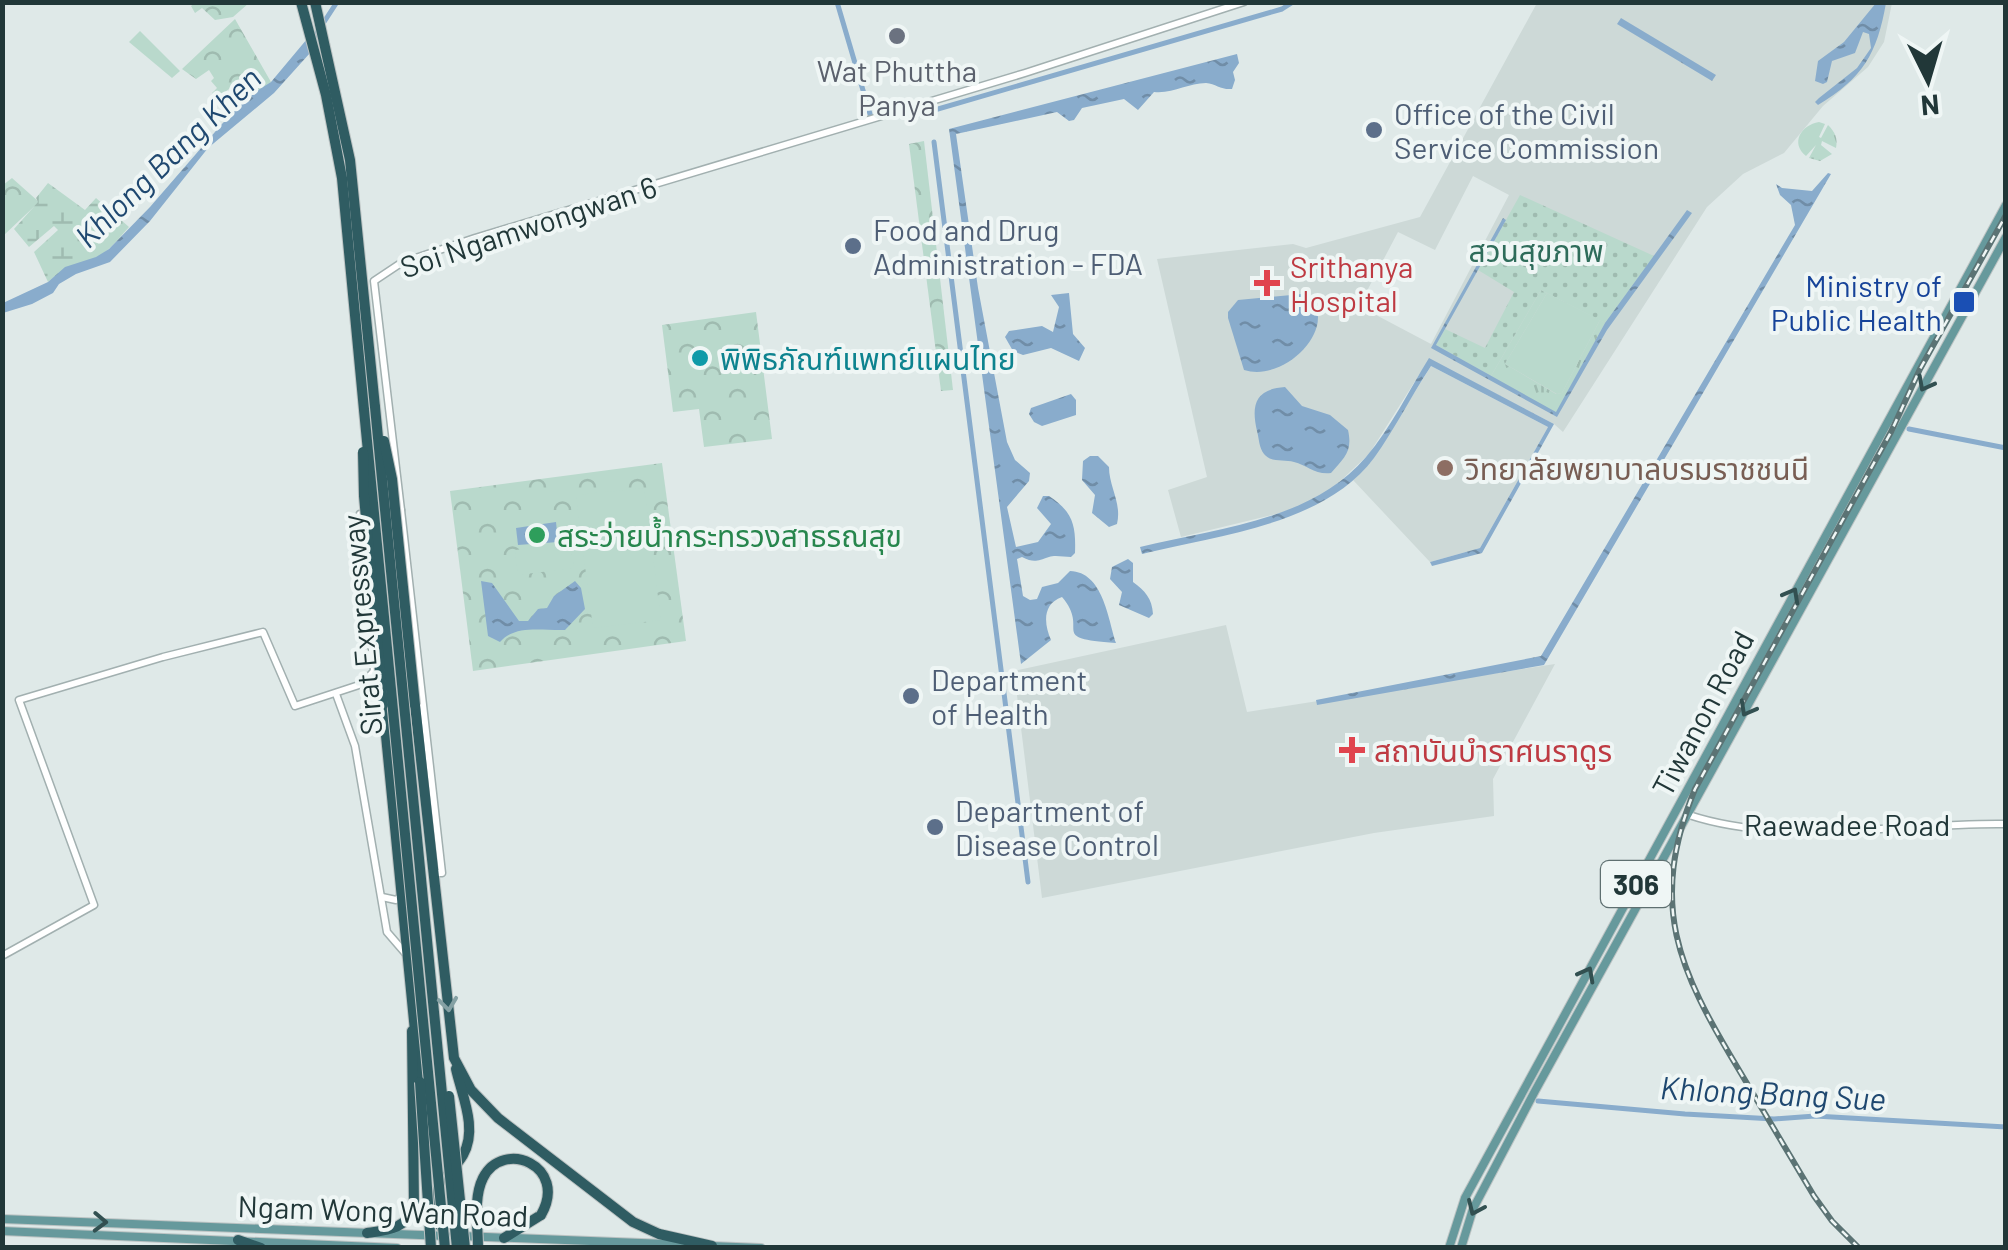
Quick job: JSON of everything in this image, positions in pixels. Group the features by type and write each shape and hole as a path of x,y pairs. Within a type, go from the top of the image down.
{"highway":[{"name":"Sirat Expressway","path":"301,2 326,94 342,178 440,1056 457,1248"},
{"name":"Sirat Expressway","path":"314,2 350,160 446,1242"},
{"path":"370,408 364,486 420,1082 431,1248"},
{"path":"370,408 392,479 454,1058 469,1121 465,1153 434,1194 446,1242"},
{"path":"392,782 404,768 412,769 422,778"},
{"path":"367,1233 400,1226 414,1206 410,1045 413,1025"},
{"path":"440,1056 454,1130 465,1248"},
{"path":"454,1058 471,1090 498,1118 633,1222 660,1234 712,1246"},
{"path":"478,1248 482,1178 490,1167 516,1159 543,1172 550,1188 548,1202 541,1215 504,1238"},
{"path":"230,1242 261,1248"}],"main road":[{"name":"Tiwanon Road","path":"1449,1248 1465,1198 2006,205"},
{"name":"Tiwanon Road","path":"1461,1248 1473,1208 1489,1178 2006,237"},
{"path":"1984,244 1997,252"},
{"path":"1830,524 1844,531"},
{"path":"1684,795 1691,811"},
{"name":"Ngam Wong Wan Road","path":"2,1219 367,1233 446,1242 504,1238 762,1248"},
{"name":"Ngam Wong Wan Road","path":"2,1231 396,1248"}],"street":[{"name":"Soi Ngamwongwan 6","path":"401,510 374,281 395,266 1244,2"},
{"path":"2,956 94,905 20,700 262,632 295,706 365,682 374,672 360,514 401,510 437,873"},
{"path":"336,694 355,746 390,938 407,956"},
{"name":"Raewadee Road","path":"1691,811 1712,822 1778,829 2006,824"},
{"path":"382,898 392,900 401,896"}],"shaded area":[{"name":"Srithanya Hospital","path":"1537,3 1892,3 1884,42 1868,67 1823,106 1784,153 1743,174 1707,207 1563,432 1429,359 1369,454 1334,487 1311,502 1280,513 1181,537 1168,490 1207,477 1157,259 1293,244 1306,248 1420,217","holes":["1473,176 1509,195 1431,344 1359,306 1398,232 1435,250"]},
{"name":"วิทยาลัยพยาบาลบรมราชชนนี","path":"1431,366 1548,427 1480,548 1430,562 1353,480 1373,459"},
{"path":"1226,625 1247,712 1555,664 1493,779 1494,816 1374,833 1042,898 1014,671"}],"green space":[{"path":"195,2 249,3 233,17 215,20 202,8 195,13 191,6"},
{"path":"235,19 271,82 245,102 232,87 216,98 212,93 217,88 209,70 196,79 182,69"},
{"path":"140,31 180,71 172,78 129,42"},
{"path":"1825,124 1819,137 1828,125 1837,141 1836,148 1822,141 1821,145 1832,154 1820,161 1809,158 1816,145 1806,156 1798,140 1807,127"},
{"path":"924,141 953,390 941,391 909,144"},
{"path":"12,178 39,202 3,236 3,185"},
{"path":"48,183 85,210 96,198 129,227 103,253 68,268 48,282 34,252 58,230 54,226 29,247 14,229 38,202 36,198"},
{"name":"สวนสุขภาพ","path":"1520,195 1654,256 1605,323 1541,290 1491,376 1436,345 1445,329 1485,348 1514,292 1478,270"},
{"path":"1541,290 1547,293 1505,364 1556,394 1562,393 1600,320 1605,323 1556,413 1491,376"},
{"path":"1547,293 1600,320 1562,393 1557,394 1505,364"},
{"path":"756,312 772,439 704,447 699,409 673,412 662,325"},
{"path":"662,463 686,641 473,671 450,491"},
{"path":"644,488 661,620 593,628 576,495"},
{"path":"570,543 574,568 518,575 515,550"}],"water":[{"path":"1876,3 1886,3 1872,51 1846,85 1818,105 1815,102 1819,98 1857,68 1871,48 1869,34 1863,32 1855,53 1832,61 1823,84 1815,81 1818,61 1844,42"},
{"path":"1621,18 1716,75 1712,81 1617,24"},
{"path":"307,39 310,53 274,93 208,148 150,221 110,262 76,274 32,304 3,313 3,303 48,282 65,267 109,249 221,125 249,96 271,82"},
{"path":"1237,54 1239,63 1233,72 1232,89 1199,83 1154,92 1138,110 1124,99 1082,108 1074,120 1069,121 1057,112 956,134 978,288 1007,442 1015,460 1030,473 1029,481 1007,507 1016,547 1038,542 1051,524 1037,508 1043,496 1049,496 1063,508 1075,535 1075,553 1071,557 1017,559 1023,596 1037,599 1042,587 1058,583 1070,571 1081,573 1090,579 1102,598 1116,643 1076,635 1070,609 1062,597 1051,604 1046,615 1051,640 1021,664 949,129"},
{"path":"1831,174 1544,665 1317,705 1316,700 1541,656 1795,225 1791,205 1780,195 1776,184 1812,191"},
{"path":"1687,210 1692,213 1607,330 1557,417 1431,348 1503,218 1506,220 1436,345 1556,412 1605,323"},
{"path":"1069,293 1073,334 1085,348 1079,361 1051,348 1023,355 1013,351 1005,337 1009,331 1042,326 1053,332 1059,307 1051,295"},
{"path":"1302,294 1314,304 1318,317 1307,346 1279,367 1262,372 1244,370 1228,312 1238,300"},
{"path":"1429,358 1554,424 1482,553 1432,566 1430,562 1480,548 1548,427 1431,366 1374,458 1353,481 1327,499 1268,524 1142,554 1140,547 1291,509 1344,478 1384,434"},
{"path":"1285,387 1302,406 1330,415 1348,430 1348,449 1331,473 1270,459 1262,452 1255,406 1267,391"},
{"path":"1071,394 1076,400 1076,415 1042,426 1029,414 1031,408"},
{"path":"1098,456 1109,467 1118,516 1117,524 1109,527 1092,513 1095,495 1082,480 1083,461"},
{"name":"สระว่ายน้ำกระทรวงสาธรณสุข","path":"556,522 558,542 518,545 516,528"},
{"path":"1128,559 1133,563 1133,582 1151,604 1153,614 1149,618 1119,605 1122,592 1110,579 1112,567"},
{"path":"481,581 492,583 519,621 528,621 538,609 547,608 554,596 575,581 581,588 585,609 565,630 522,631 500,642 488,636"}],"waterway":[{"name":"Khlong Bang Khen","path":"313,39 337,2"},
{"path":"837,2 870,114"},
{"path":"907,118 1282,9 1293,2"},
{"path":"934,142 1028,882"},
{"path":"1909,429 2006,448"},
{"name":"Khlong Bang Sue","path":"1538,1101 1774,1119 1815,1116 2006,1127"}],"railway":[{"path":"1859,1248 1814,1196 1700,1000 1676,935 1673,868 1695,789 2006,215"}],"place":[{"name":"Wat Phuttha Panya","path":"897,36"},
{"name":"Office of the Civil Service Commission","path":"1374,130"},
{"name":"Food and Drug Administration - FDA","path":"853,246"},
{"name":"Srithanya Hospital","path":"1267,283"},
{"name":"Ministry of Public Health","path":"1964,302"},
{"name":"พิพิธภัณฑ์แพทย์แผนไทย","path":"700,358"},
{"name":"วิทยาลัยพยาบาลบรมราชชนนี","path":"1445,468"},
{"name":"สระว่ายน้ำกระทรวงสาธรณสุข","path":"537,535"},
{"name":"Department of Health","path":"911,696"},
{"name":"สถาบันบำราศนราดูร","path":"1352,750"},
{"name":"Department of Disease Control","path":"935,827"}]}
